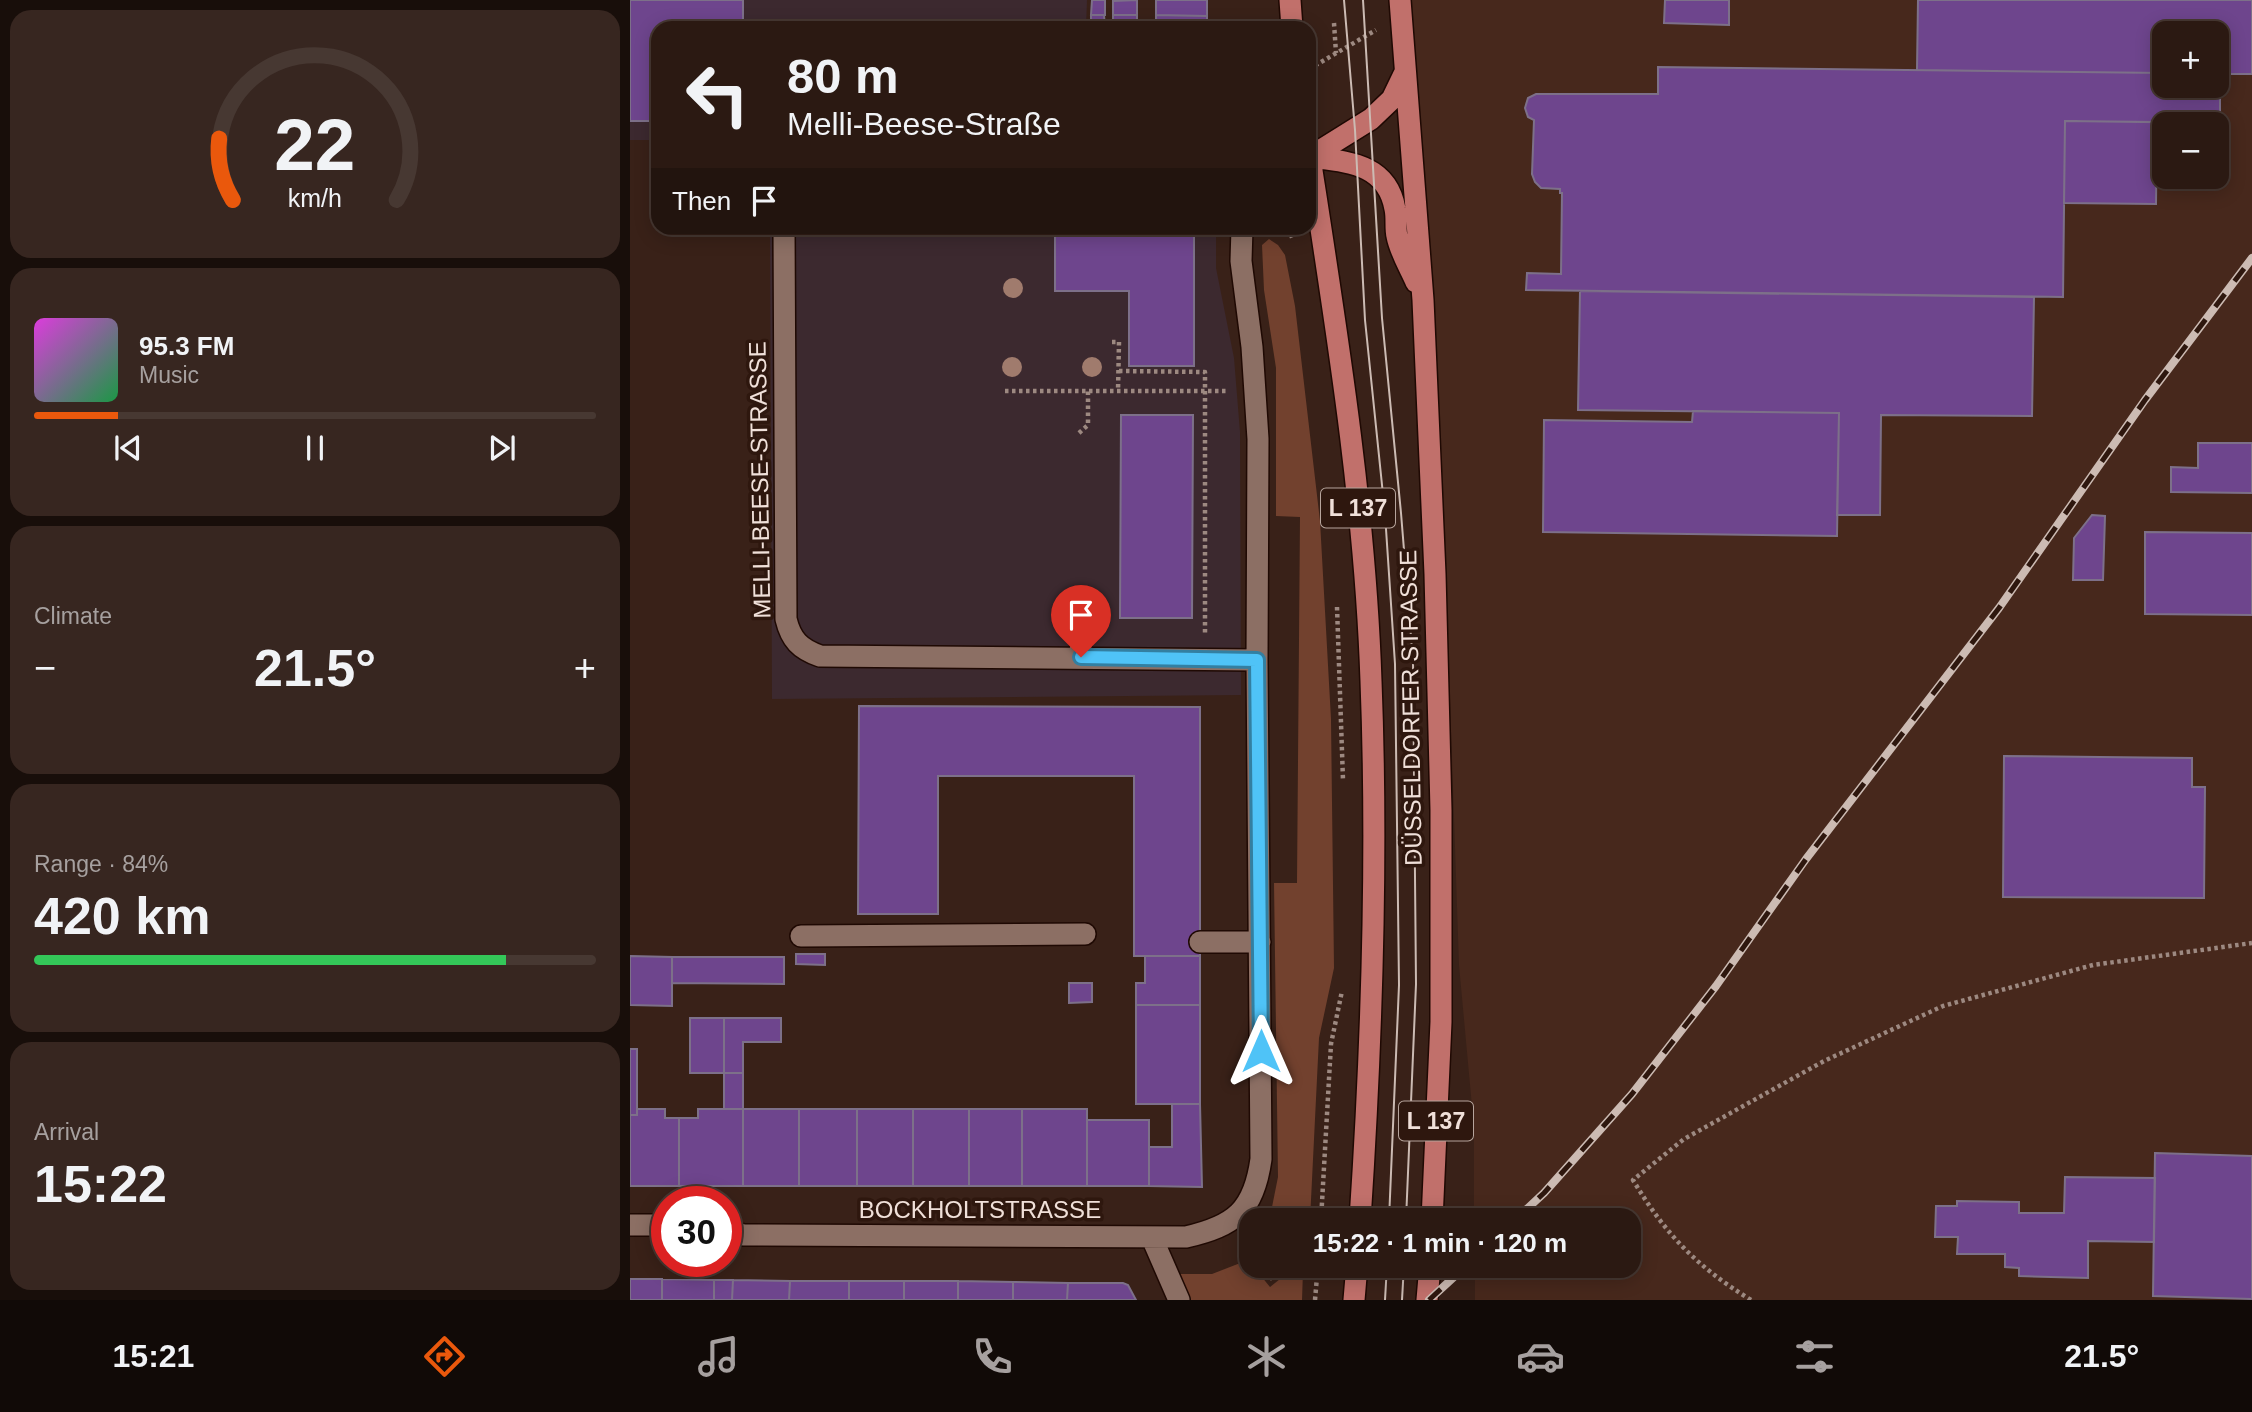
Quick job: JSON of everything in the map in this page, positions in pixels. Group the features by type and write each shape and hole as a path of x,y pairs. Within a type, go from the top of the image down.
{"main road":[{"path":"1290,0 1292,21"},
{"name":"L 137","path":"1400,8 1406,70"},
{"path":"1316,154 1371,119 1392,99 1406,70"},
{"name":"DÜSSELDORFER STRASSE","path":"1406,70 1423,300 1435,574 1441,810 1441,1023 1433,1208"},
{"path":"1316,159 1356,163 1374,172 1388,188 1395,207 1397,237 1423,300"},
{"name":"DÜSSELDORFER STRASSE","path":"1316,199 1332,292 1353,448 1371,680 1374,861 1371,1042 1361,1208"},
{"path":"1354,1300 1356,1278"},
{"path":"1427,1300 1429,1278"}],"street":[{"name":"MELLI-BEESE-STRASSE","path":"785,235 786,619 796,643 807,652 820,656 1257,660"},
{"path":"1200,942 1260,942 1258,439 1252,347 1241,261 1242,235"},
{"path":"1080,618 1081,657"},
{"path":"801,936 1085,934"},
{"name":"BOCKHOLTSTRASSE","path":"742,1235 1186,1237 1209,1232 1231,1220 1249,1203 1258,1182 1261,1159 1260,942"},
{"path":"630,1224 651,1225"},
{"path":"1152,1238 1179,1300"}],"path":[{"path":"1316,65 1400,8"},
{"path":"1334,23 1336,54"},
{"path":"1290,235 1296,252"},
{"path":"1112,342 1119,342 1118,391"},
{"path":"1119,371 1205,372 1205,659"},
{"path":"1004,391 1255,391"},
{"path":"1079,433 1088,425 1088,391"},
{"path":"1336,597 1343,783"},
{"path":"1751,1300 1697,1263 1681,1247 1659,1222 1633,1180 1684,1139 1824,1061 1943,1006 2093,965 2252,943"},
{"path":"1322,1208 1331,1044 1343,982"},
{"path":"1315,1300 1317,1278"}],"shaded area":[{"path":"630,0 1087,0 1086,21 651,21 651,140 630,140"},
{"path":"1409,0 2252,0 2252,1300 1475,1300 1475,1278 1641,1278 1641,1208 1474,1208 1474,1128 1459,965 1446,582"},
{"path":"770,235 1216,235 1216,268 1234,358 1240,432 1241,695 772,699"},
{"path":"1269,239 1278,245 1285,255 1295,306 1320,521 1331,719 1334,968 1319,1038 1311,1208 1272,1208 1278,1177 1274,883 1297,883 1300,517 1276,516 1276,368 1264,290 1262,245"},
{"path":"1239,1264 1239,1278 1263,1278 1270,1287 1281,1278 1303,1278 1302,1300 1190,1300 1178,1274 1212,1274"}],"building":[{"path":"630,0 743,0 743,21 651,21 651,121 630,121"},
{"path":"1092,0 1105,0 1105,15 1091,15"},
{"path":"1137,0 1137,15 1113,15 1113,1"},
{"path":"1156,0 1207,0 1207,16 1156,15"},
{"path":"1665,0 1729,0 1729,25 1664,23"},
{"path":"1918,0 2252,0 2252,74 2229,74 2229,21 2152,21 2152,73 1917,70"},
{"path":"1091,15 1104,15 1104,21 1091,21"},
{"path":"1113,15 1137,15 1137,21 1113,21"},
{"path":"1156,15 1207,16 1207,21 1156,21"},
{"path":"1658,67 2152,73 2152,98 2220,98 2220,112 2152,112 2152,122 2065,121 2063,297 1526,290 1527,273 1561,274 1562,193 1560,189 1541,188 1532,174 1534,120 1528,117 1525,108 1528,98 1536,94 1658,94"},
{"path":"2065,121 2152,122 2152,189 2156,189 2156,204 2064,203"},
{"path":"1055,235 1194,235 1194,366 1129,366 1129,291 1055,291"},
{"path":"1580,291 2034,297 2032,416 1881,415 1880,515 1837,515 1839,413 1578,410"},
{"path":"1693,411 1839,413 1837,536 1543,532 1544,420 1692,422"},
{"path":"1121,415 1193,415 1192,618 1120,618"},
{"path":"2198,443 2252,443 2252,493 2171,492 2171,467 2198,468"},
{"path":"2092,515 2105,516 2103,580 2073,580 2074,538"},
{"path":"2145,532 2252,533 2252,615 2145,614"},
{"path":"859,706 1200,707 1200,956 1134,956 1134,776 938,776 938,914 858,914"},
{"path":"2004,756 2192,758 2192,787 2205,787 2204,898 2003,897"},
{"path":"796,954 825,954 825,965 796,964"},
{"path":"630,956 672,957 672,1006 630,1005"},
{"path":"1145,956 1200,956 1200,1005 1136,1005 1136,983 1145,983"},
{"path":"672,957 784,957 784,984 672,983"},
{"path":"1069,983 1092,983 1092,1002 1069,1003"},
{"path":"1136,1005 1200,1005 1200,1104 1136,1104"},
{"path":"690,1018 724,1018 724,1073 690,1073"},
{"path":"724,1018 781,1018 781,1042 743,1042 743,1073 724,1073"},
{"path":"630,1049 637,1049 637,1115 630,1115"},
{"path":"724,1073 743,1073 743,1109 724,1109"},
{"path":"1172,1104 1200,1104 1202,1187 1149,1186 1149,1147 1172,1147"},
{"path":"637,1109 665,1109 665,1118 679,1118 679,1186 630,1186 630,1115 637,1115"},
{"path":"698,1109 743,1109 743,1186 679,1186 679,1118 698,1118"},
{"path":"743,1109 799,1109 799,1186 743,1186"},
{"path":"799,1109 857,1109 857,1186 799,1186"},
{"path":"857,1109 913,1109 913,1186 857,1186"},
{"path":"913,1109 969,1109 969,1186 913,1186"},
{"path":"969,1109 1022,1109 1022,1186 969,1186"},
{"path":"1022,1109 1087,1109 1087,1186 1022,1186"},
{"path":"1087,1120 1149,1120 1149,1186 1087,1186"},
{"path":"2155,1153 2252,1156 2252,1299 2153,1296"},
{"path":"2065,1177 2155,1178 2154,1242 2088,1241 2088,1278 2019,1276 2019,1268 2005,1267 2005,1254 1957,1254 1958,1237 1935,1237 1936,1206 1957,1206 1957,1201 2019,1202 2019,1213 2064,1213"},
{"path":"630,1279 662,1279 662,1300 630,1300"},
{"path":"662,1279 714,1280 714,1300 662,1300"},
{"path":"714,1280 733,1280 732,1300 714,1300"},
{"path":"733,1280 790,1281 789,1300 732,1300"},
{"path":"790,1281 849,1281 849,1300 789,1300"},
{"path":"849,1281 904,1281 904,1300 849,1300"},
{"path":"904,1281 958,1281 958,1300 904,1300"},
{"path":"958,1281 1013,1282 1013,1300 958,1300"},
{"path":"1013,1282 1068,1283 1067,1300 1013,1300"},
{"path":"1068,1283 1123,1283 1128,1285 1136,1300 1067,1300"}],"tram line":[{"path":"1344,0 1355,130 1365,320 1385,514 1395,664 1399,985 1390,1208"},
{"path":"1363,0 1382,318 1413,661 1416,984 1407,1208"},
{"path":"1385,1300 1386,1278"},
{"path":"1402,1300 1403,1278"}],"railway":[{"path":"1528,1208 1632,1094 1716,986 1806,859 1999,608 2145,400 2252,258"},
{"path":"1429,1300 1453,1278"}],"route":[{"path":"1081,657 1257,660 1261,1051"}]}
